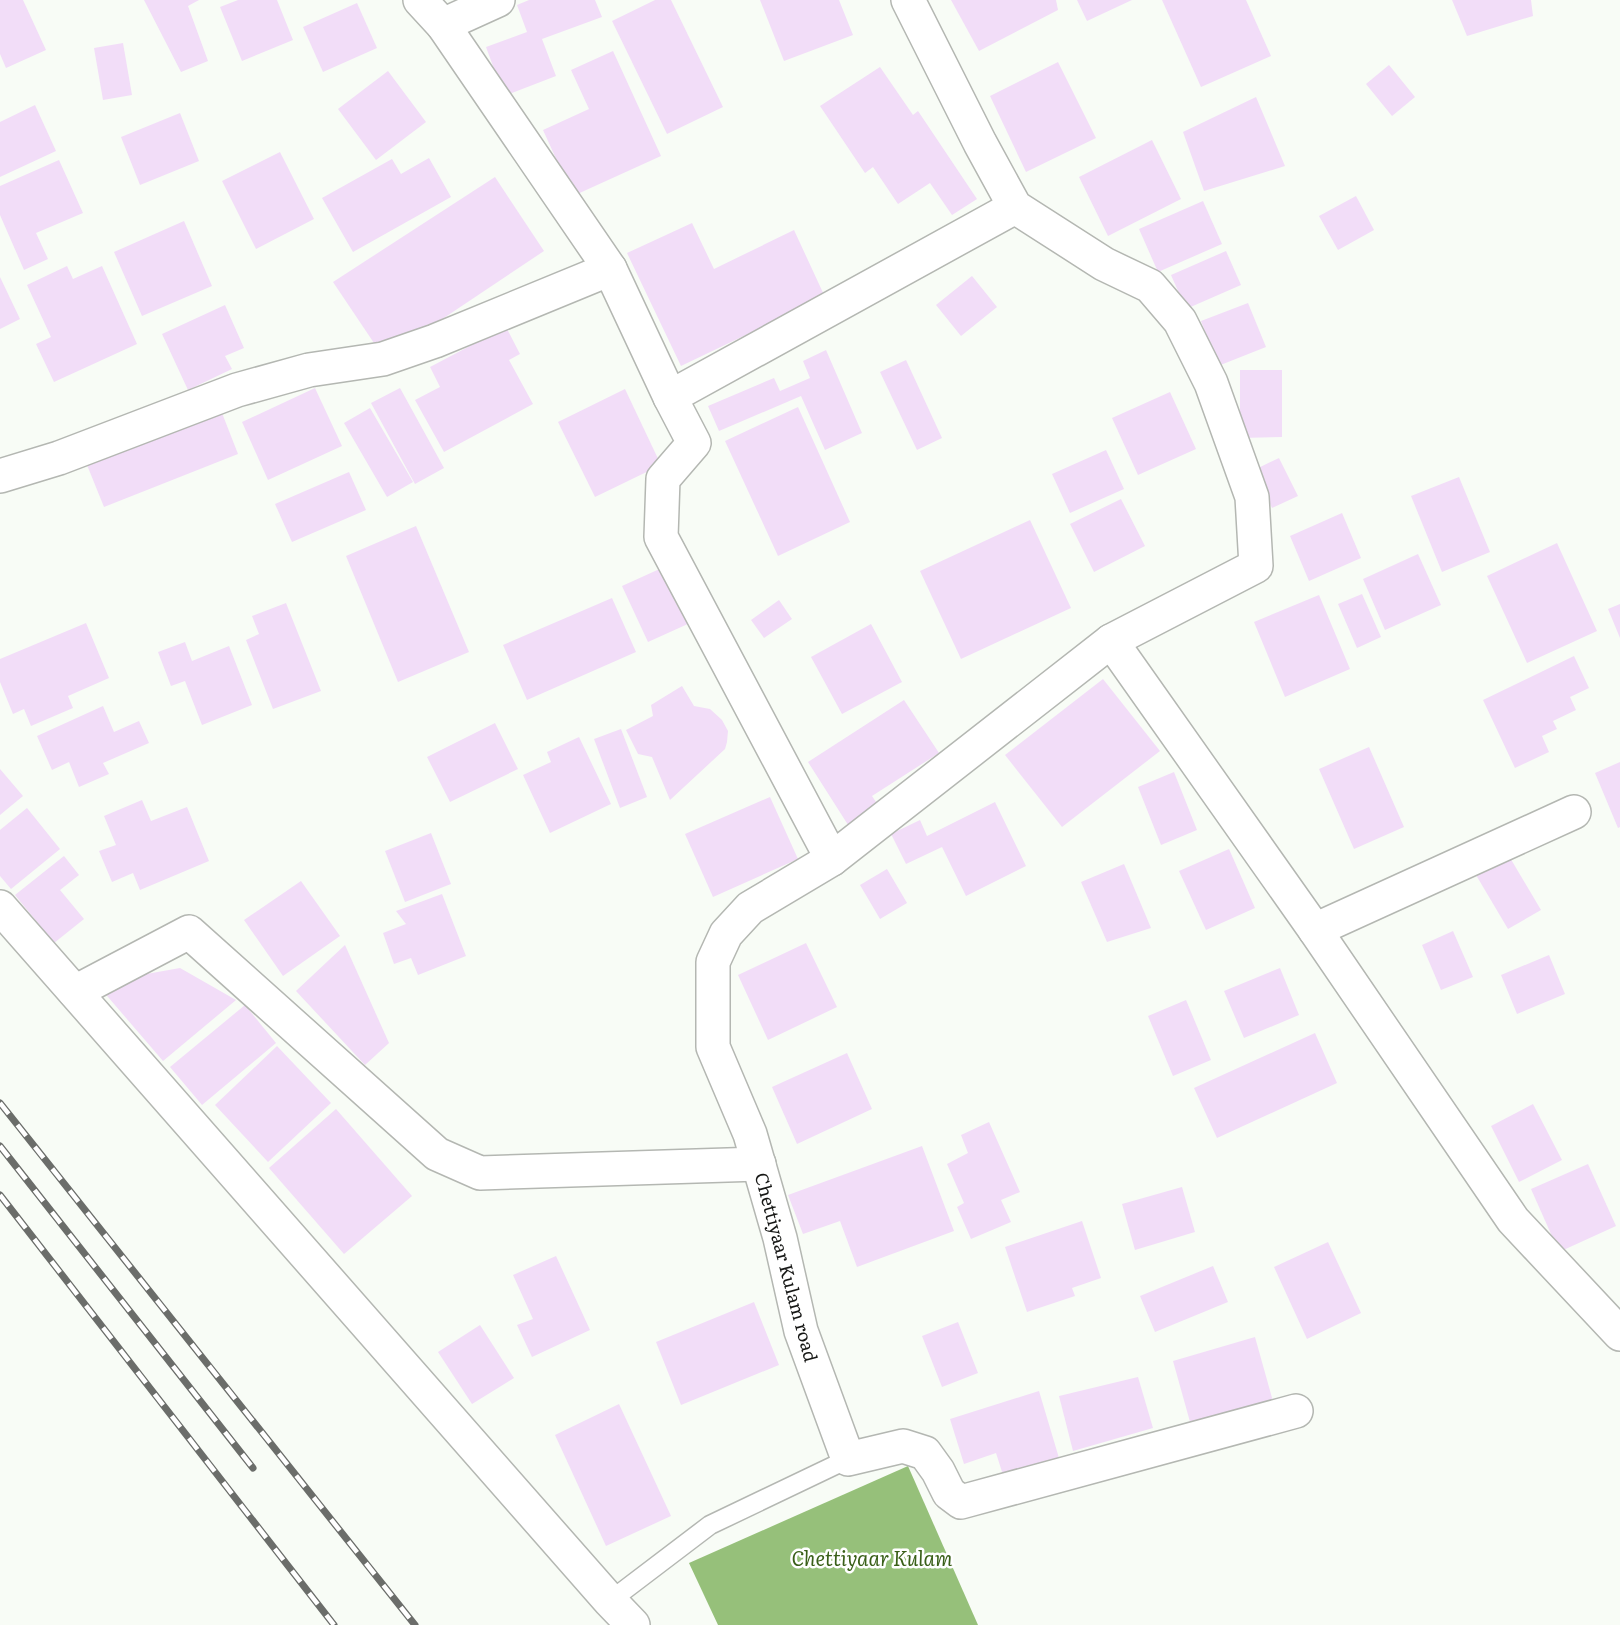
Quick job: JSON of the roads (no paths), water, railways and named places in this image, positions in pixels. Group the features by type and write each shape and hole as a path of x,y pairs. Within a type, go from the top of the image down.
{"street":[{"path":"420,0 443,25 610,269 670,397 694,442 663,479 661,537 832,859"},
{"path":"443,25 498,0"},
{"path":"670,397 1015,207 908,0"},
{"name":"Chettiyaar Kulam road","path":"848,1459 801,1331 780,1238 750,1134 713,1047 713,962 726,934 750,908 832,859 1111,641 1256,566 1252,497 1211,383 1180,321 1150,286 1104,264 1015,207"},
{"path":"0,476 59,458 237,390 309,370 383,359 435,341 610,269"},
{"path":"1111,641 1315,930 1513,1220 1620,1334"},
{"path":"1315,930 1574,812"},
{"path":"0,907 633,1625"},
{"path":"75,992 189,932 437,1154 480,1173 759,1164"},
{"path":"848,1459 903,1446 925,1453 938,1471 949,1493 961,1502 1296,1411"}],"lane":[{"path":"610,1601 710,1525 848,1459"}],"water":[{"name":"Chettiyaar Kulam","path":"908,1466 978,1625 718,1625 689,1563"}],"railway":[{"path":"0,1103 415,1625"},
{"path":"0,1146 253,1468"},
{"path":"0,1195 334,1625"}]}
